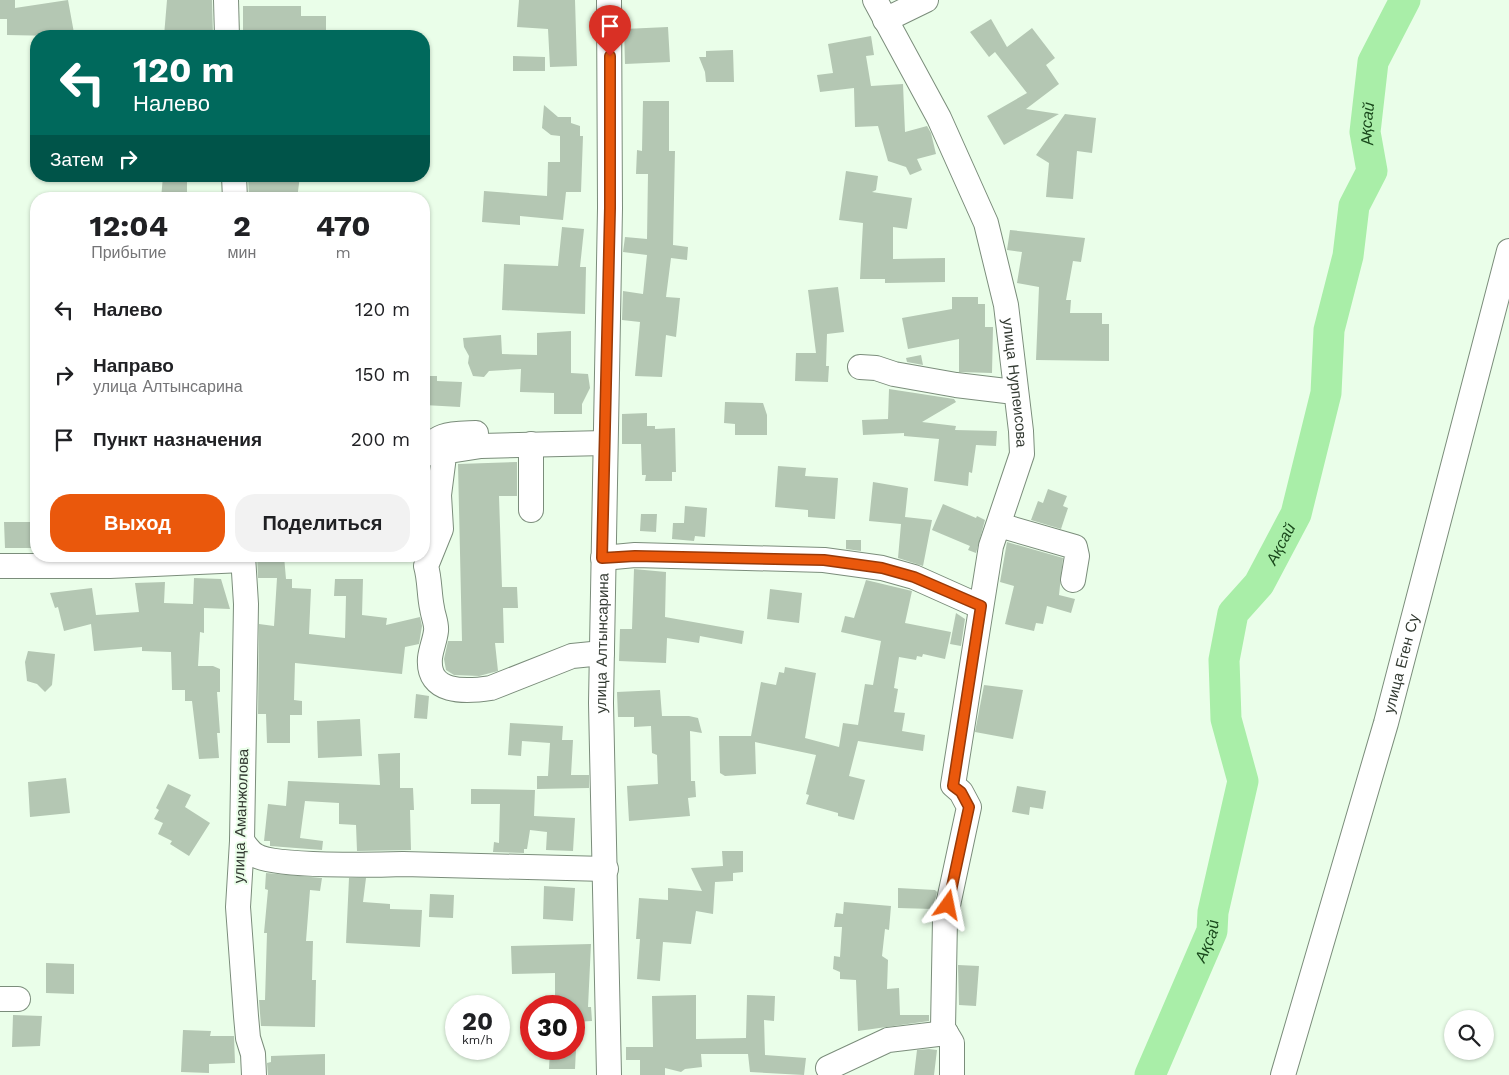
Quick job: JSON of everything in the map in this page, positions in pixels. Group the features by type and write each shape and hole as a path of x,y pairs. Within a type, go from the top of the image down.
{"street":[{"path":"226,0 227,30"},
{"name":"улица Алтынсарина","path":"608,1075 606,869 602,760 602,558 610,208 609,0"},
{"path":"881,6 926,0"},
{"name":"улица Нурпеисова","path":"881,6 960,160 986,223 1006,304 1022,454 999,525 990,546 953,786 961,792 969,807 945,919 943,1028 952,1043 952,1075"},
{"name":"улица Еген Су","path":"1283,1075 1386,723 1509,251"},
{"path":"860,367 876,368 894,374 956,385 1006,391 1014,390"},
{"path":"430,446 442,435 605,436"},
{"path":"430,556 441,528 439,495 444,456 449,451 480,446 531,444 605,436"},
{"path":"531,444 531,510"},
{"path":"999,525 1075,547 1077,556 1073,580"},
{"path":"602,558 635,556 824,560 882,568 914,577 981,606"},
{"path":"0,566 110,566 176,562"},
{"name":"улица Аманжолова","path":"243,562 246,604 242,841 238,907 248,1038 253,1054 254,1075"},
{"path":"428,562 426,566 430,577 431,607 436,630 430,659 431,675 437,683 449,688 479,690 505,683 572,656 602,653"},
{"path":"242,841 256,856 279,861 606,869"},
{"path":"828,1068 888,1040 946,1033"}],"building":[{"path":"0,0 15,0 15,8 68,0 73,30 30,30 30,35 7,35 7,19 0,19"},
{"path":"167,0 212,0 213,30 164,30"},
{"path":"519,0 575,0 577,66 550,67 548,29 517,27"},
{"path":"243,6 301,6 301,16 326,16 326,30 243,30"},
{"path":"991,19 1007,47 1032,28 1055,58 1046,65 1059,84 1026,109 1059,114 1004,145 987,116 1027,93 995,52 989,57 970,32"},
{"path":"668,27 670,62 625,64 624,29"},
{"path":"871,36 874,55 866,56 871,86 903,84 905,132 927,126 931,133 936,154 917,159 922,170 910,175 906,167 888,161 878,126 855,127 854,88 820,92 817,75 833,73 828,44"},
{"path":"733,50 734,82 706,82 705,72 699,57 706,57 706,51"},
{"path":"513,56 545,57 545,71 513,71"},
{"path":"643,101 669,101 669,151 675,151 673,245 688,247 687,260 671,258 666,297 680,298 676,337 666,335 662,377 635,376 640,322 622,320 623,291 643,294 647,255 623,252 625,237 647,239 648,174 636,174 637,150 642,151"},
{"path":"544,105 558,117 571,117 571,123 580,126 580,136 583,136 581,192 566,192 563,220 520,216 520,225 482,222 484,191 547,196 548,162 560,162 560,136 551,135 542,128"},
{"path":"1065,114 1096,118 1092,153 1077,151 1073,199 1046,197 1049,163 1036,155"},
{"path":"846,171 878,176 876,190 872,192 912,198 907,229 893,227 893,259 945,258 945,282 885,283 885,279 860,279 863,223 839,220"},
{"path":"162,182 187,182 187,192 162,192"},
{"path":"248,182 299,182 298,192 249,192"},
{"path":"562,227 584,229 580,267 586,267 585,314 502,310 504,264 558,266"},
{"path":"1010,230 1085,238 1081,262 1073,261 1066,300 1071,300 1070,313 1102,313 1102,324 1109,324 1109,361 1036,360 1039,287 1017,283 1022,252 1007,250"},
{"path":"838,287 844,332 827,334 826,366 829,366 828,382 795,381 796,353 816,353 808,290"},
{"path":"952,297 978,297 978,304 985,304 985,327 993,327 992,373 959,372 959,339 908,349 902,318 952,309"},
{"path":"571,331 571,373 588,374 590,388 582,404 582,414 554,414 554,393 520,392 521,369 489,371 484,377 473,376 468,363 469,356 464,347 463,338 501,335 502,354 537,355 537,333"},
{"path":"921,355 923,365 907,362 906,358"},
{"path":"430,376 437,376 437,381 462,382 460,407 430,405"},
{"path":"889,389 954,399 956,402 922,422 956,426 955,430 997,431 996,446 976,445 972,473 969,472 968,486 934,481 939,439 904,436 904,433 863,435 862,420 888,419"},
{"path":"725,402 763,403 767,415 767,435 735,435 735,424 724,423"},
{"path":"647,413 647,426 655,426 655,429 675,428 676,472 672,472 672,481 645,481 646,475 642,475 641,444 622,444 622,414"},
{"path":"517,462 517,496 499,496 502,587 517,587 518,608 503,608 504,643 495,643 498,671 479,676 454,675 446,670 444,659 448,641 462,641 458,464"},
{"path":"778,466 806,468 805,476 838,478 835,519 808,517 808,510 775,507"},
{"path":"873,482 908,488 905,517 932,520 923,566 898,558 901,524 869,521"},
{"path":"1048,489 1067,496 1063,506 1068,508 1061,529 1031,520 1038,501 1043,503"},
{"path":"943,504 985,520 976,553 968,550 970,546 932,530"},
{"path":"685,506 707,508 705,537 695,536 694,541 672,539 673,523 684,523"},
{"path":"641,514 657,514 656,532 640,531"},
{"path":"4,522 30,522 30,548 5,548"},
{"path":"846,540 861,540 861,551 846,549"},
{"path":"1007,542 1063,558 1059,595 1075,599 1071,613 1047,606 1043,624 1036,623 1034,631 1005,624 1014,586 1000,582"},
{"path":"257,562 285,562 286,579 292,579 292,588 311,589 309,634 345,638 346,596 334,596 335,579 363,579 362,615 387,618 386,625 420,617 422,626 419,644 405,647 402,674 295,663 294,700 302,701 302,715 290,715 290,743 267,743 266,714 258,714 259,624 274,626 277,578 258,578"},
{"path":"634,569 666,572 665,617 744,631 742,644 700,636 699,643 667,638 666,663 619,661 620,629 632,629"},
{"path":"194,578 221,579 230,609 204,608 204,633 200,632 198,666 213,666 220,669 220,692 217,692 220,733 217,733 219,758 199,759 192,701 185,701 185,690 172,690 171,652 142,651 142,647 94,651 91,624 64,631 58,607 55,608 50,593 92,588 96,615 139,612 135,583 165,582 164,603 193,604"},
{"path":"866,580 912,591 905,623 951,632 945,659 923,654 922,657 917,656 916,660 899,657 894,688 898,689 894,712 905,713 902,731 925,735 923,751 858,741 849,776 865,780 854,820 838,816 838,813 806,804 809,795 806,794 816,755 755,742 756,774 725,776 720,773 719,736 751,736 761,682 776,685 779,672 784,673 785,667 816,673 805,738 839,747 843,723 858,725 865,684 873,685 881,641 841,632 845,616 854,618"},
{"path":"770,589 802,593 799,623 767,619"},
{"path":"956,613 965,619 961,646 950,644"},
{"path":"28,651 55,654 52,685 45,692 37,684 27,681 25,662"},
{"path":"984,685 1023,690 1013,739 975,732"},
{"path":"660,690 662,716 698,718 702,733 690,731 691,781 695,781 696,797 688,798 690,816 629,821 627,786 658,784 657,755 652,753 651,726 634,727 634,717 618,717 617,692"},
{"path":"416,694 429,696 427,719 414,718"},
{"path":"360,719 362,756 318,758 317,721"},
{"path":"510,723 563,726 562,740 573,740 571,775 589,775 589,788 537,789 537,776 548,776 550,743 522,741 521,756 508,755"},
{"path":"400,753 400,788 413,788 414,810 410,810 411,850 357,851 356,825 339,824 339,803 305,801 300,838 323,841 322,850 270,846 270,841 264,841 268,804 286,806 288,781 380,785 378,754"},
{"path":"66,778 70,813 30,817 28,782"},
{"path":"168,784 191,795 185,807 210,823 189,856 170,844 172,841 158,834 163,823 154,819 159,810 156,808"},
{"path":"1017,786 1046,791 1043,809 1030,807 1029,815 1012,812"},
{"path":"471,789 535,790 534,816 575,818 573,851 546,850 547,832 530,830 527,849 524,849 524,853 493,852 494,842 499,843 500,804 471,804"},
{"path":"722,851 743,851 743,872 733,873 733,881 715,882 713,914 696,911 691,944 663,942 660,981 637,979 640,939 636,939 639,898 668,900 668,888 702,891 691,868 723,866"},
{"path":"266,873 322,878 320,891 310,890 306,941 313,941 312,980 316,980 315,1027 261,1026 259,1000 265,1000 267,933 264,933 268,890 265,889"},
{"path":"349,878 366,878 363,902 390,904 390,909 422,910 420,947 346,943"},
{"path":"544,886 575,888 573,921 543,919"},
{"path":"898,888 935,890 937,892 933,909 898,908"},
{"path":"430,894 454,895 453,918 429,917"},
{"path":"844,902 891,906 889,930 885,929 882,956 888,960 887,989 899,988 900,1015 929,1015 929,1021 858,1031 856,980 840,979 840,972 833,969 834,956 840,957 842,927 834,927 836,913 843,914"},
{"path":"591,944 588,1007 591,1007 592,1021 585,1021 585,995 555,995 555,973 512,974 511,946"},
{"path":"46,963 74,964 74,994 46,993"},
{"path":"958,965 979,966 976,1006 959,1005"},
{"path":"696,995 696,1039 746,1038 747,995 775,996 774,1021 764,1020 765,1055 806,1058 804,1075 750,1072 748,1054 701,1054 702,1067 685,1069 681,1072 665,1068 665,1075 640,1075 640,1060 626,1060 626,1047 653,1047 652,996"},
{"path":"13,1015 42,1016 40,1046 12,1047"},
{"path":"183,1030 211,1031 210,1036 234,1036 235,1063 209,1064 209,1073 181,1072"},
{"path":"917,1050 937,1050 934,1075 914,1075"},
{"path":"325,1054 325,1075 268,1075 267,1063 271,1062 271,1056"},
{"path":"549,1060 575,1060 575,1069 549,1069"}],"waterway":[{"name":"Ақсай","path":"1150,1075 1212,931 1213,912 1243,781 1226,719 1224,660 1233,613 1259,584 1296,514 1326,393 1329,330 1348,256 1354,206 1372,171 1365,132 1373,62 1405,0"}],"route":[{"path":"610,56 610,208 602,558 635,556 753,560 824,560 882,568 914,577 981,606 953,786 961,792 969,807 948,905"}]}
